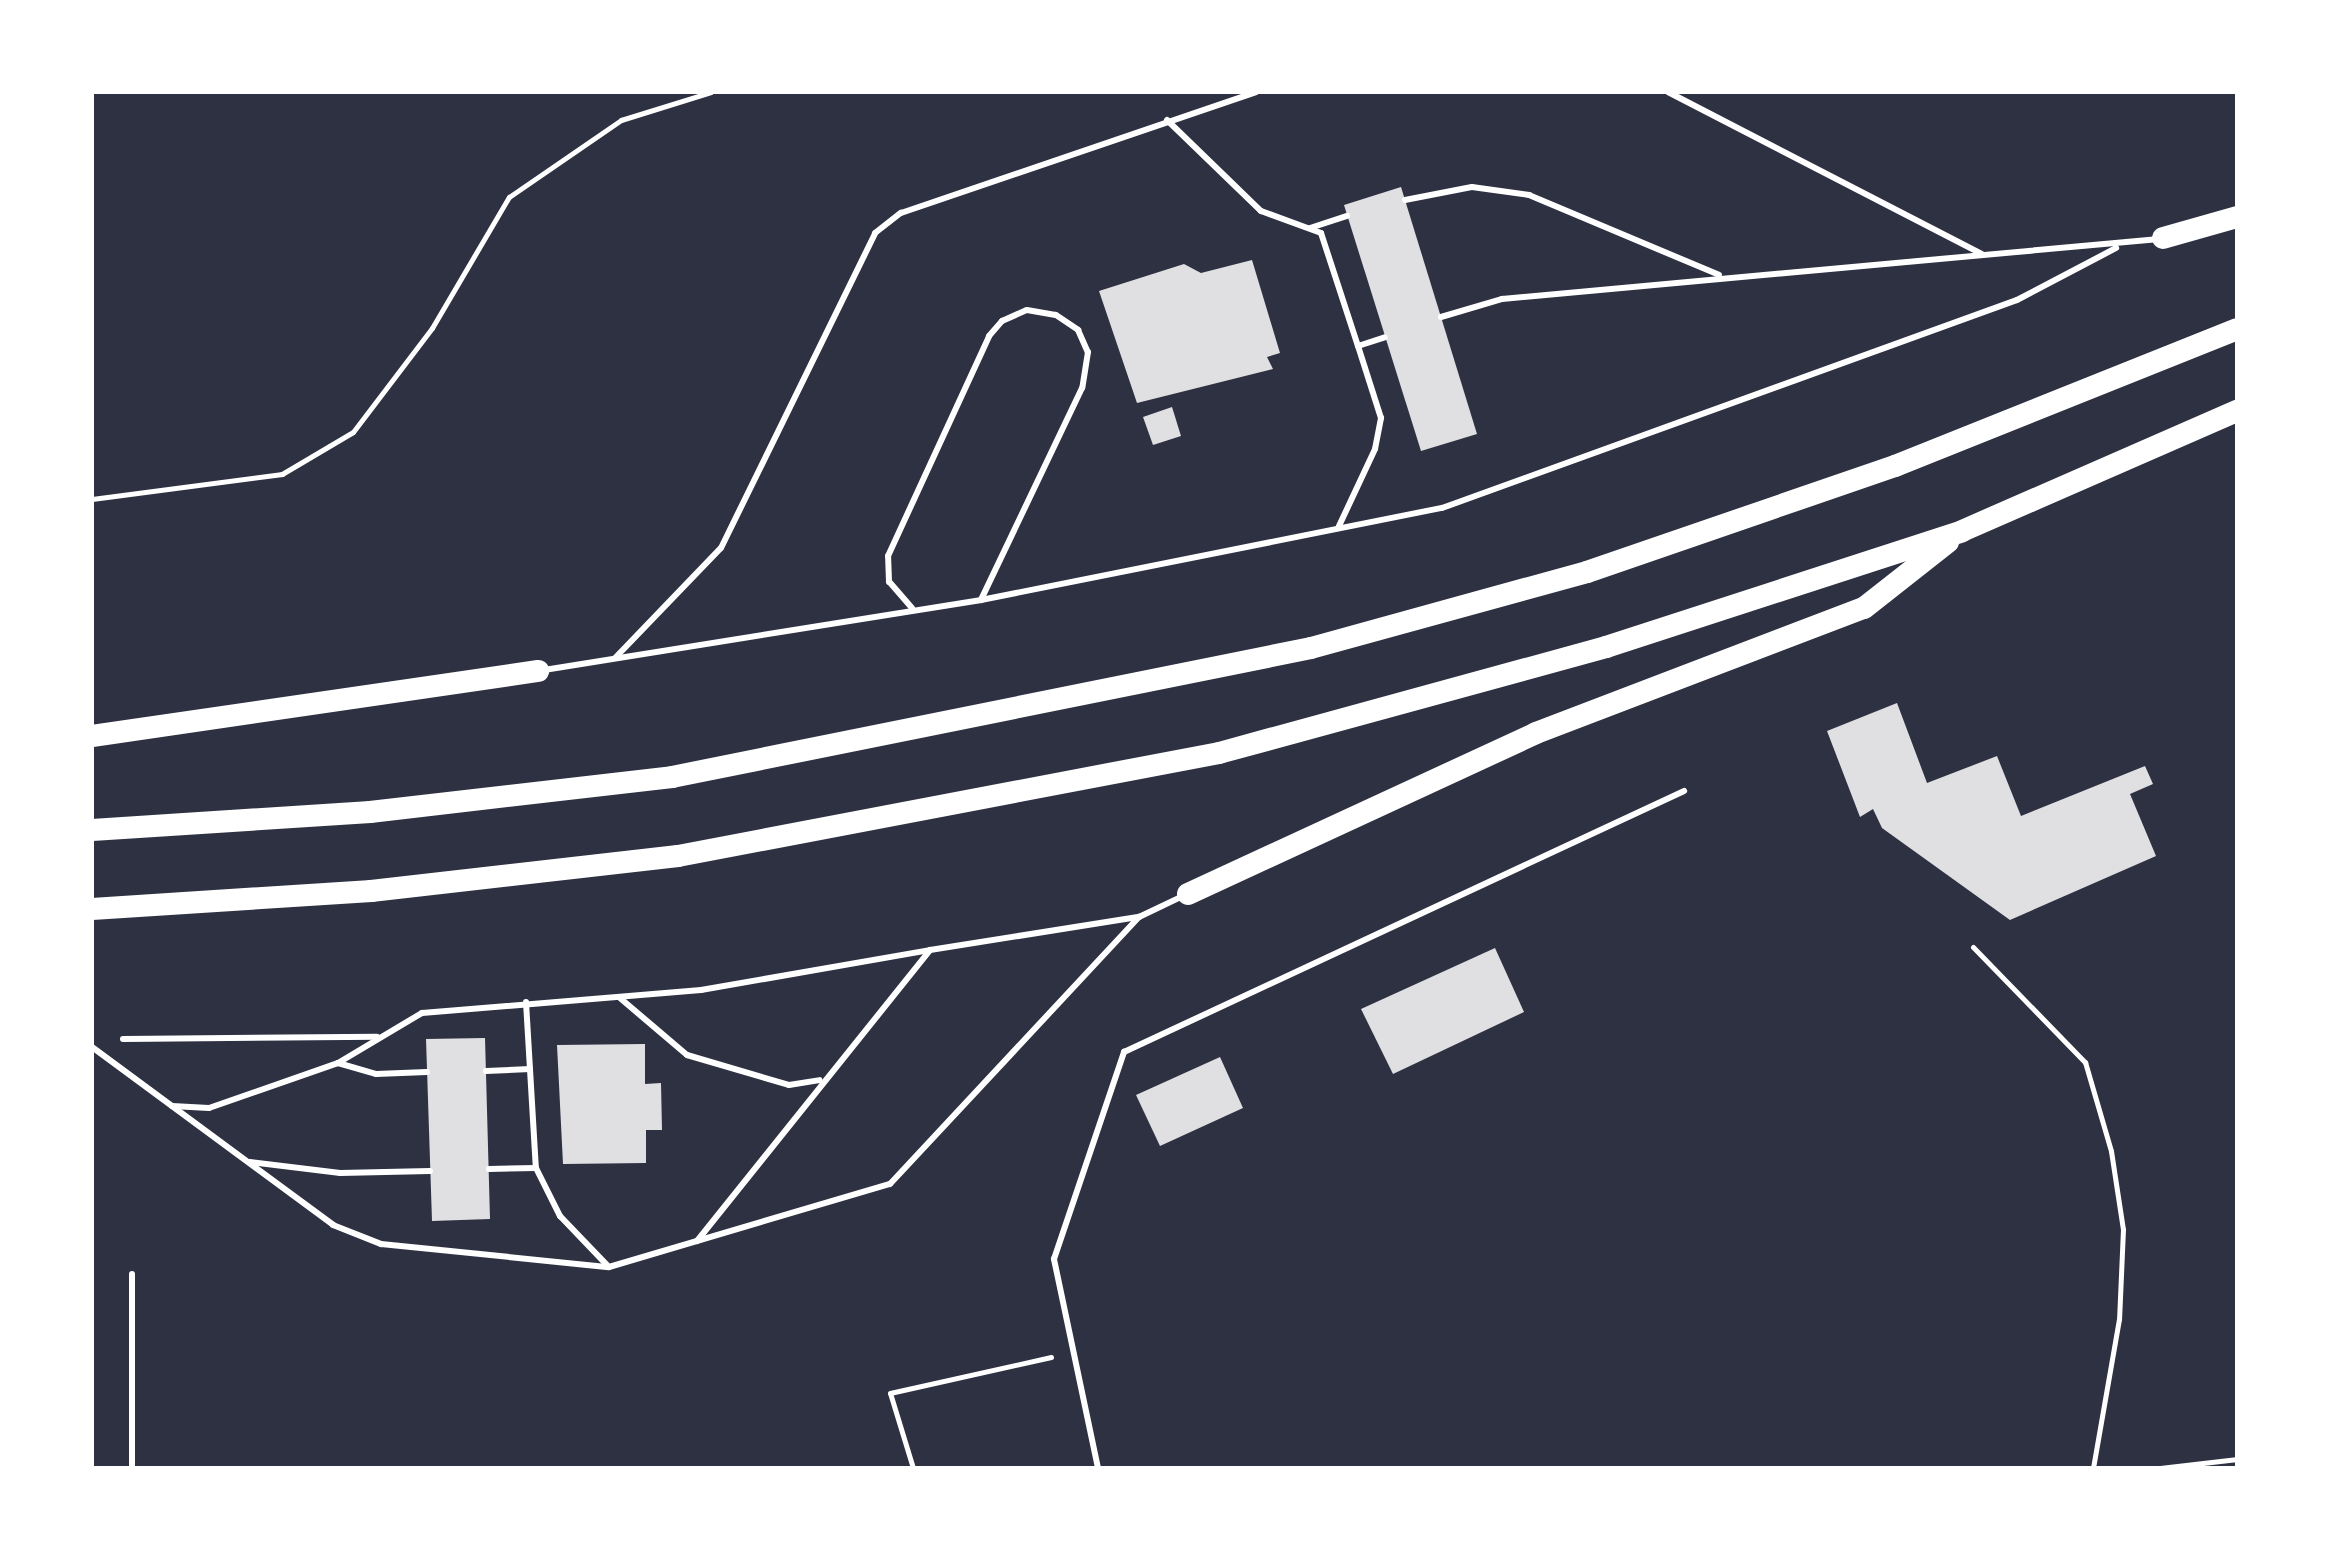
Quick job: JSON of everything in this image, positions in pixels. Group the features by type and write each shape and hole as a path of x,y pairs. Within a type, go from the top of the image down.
{"highway":[{"path":"2163,238 2237,217"},
{"path":"92,830 370,812 672,777 1311,648 1587,572 1895,466 2237,329"},
{"path":"92,909 371,891 678,856 1219,753 1606,647 1962,531 2237,411"},
{"path":"1188,894 1536,733 1864,608 1962,531"},
{"path":"92,736 538,671"}],"lane":[{"path":"616,657 721,548 875,233 901,213 1256,92"},
{"path":"1668,92 1982,254"},
{"path":"1167,120 1261,211 1321,233 1381,418 1375,449 1339,526"},
{"path":"1405,200 1472,187 1529,195 1722,277"},
{"path":"1310,228 1347,216"},
{"path":"1441,317 1502,299 1982,254 2116,248 2163,238"},
{"path":"538,671 912,608 981,600 1339,526 1442,508 2017,300 2116,248"},
{"path":"912,608 889,582 888,556 989,336 1002,321 1027,310 1056,315 1078,330 1088,352 1082,388 981,600"},
{"path":"1358,346 1385,337"},
{"path":"1098,1468 1078,1351 1054,1259 1124,1052 1684,791"},
{"path":"172,1106 209,1108 338,1063 422,1013 526,1002 620,998 930,950 1139,917 1188,894"},
{"path":"92,1047 333,1225 381,1244 609,1267 890,1184 1139,917"},
{"path":"697,1241 820,1080 930,950"},
{"path":"620,998 687,1055 789,1085 820,1080"},
{"path":"526,1002 536,1168 560,1216 609,1267"},
{"path":"123,1039 377,1037"},
{"path":"338,1063 376,1074 427,1072"},
{"path":"486,1071 530,1069"},
{"path":"247,1162 340,1173 430,1171"},
{"path":"489,1169 536,1168"},
{"path":"132,1274 132,1468"}],"path":[{"path":"92,499 282,474 353,432 432,328 509,197 621,120 711,92"},
{"path":"1973,947 2085,1062 2111,1151 2123,1229 2119,1319 2093,1468"},
{"path":"913,1468 890,1393 1078,1351"},
{"path":"2160,1468 2237,1459"}],"building":[{"path":"1401,187 1477,434 1421,451 1344,205"},
{"path":"1252,260 1280,353 1267,357 1273,369 1137,403 1099,291 1184,264 1201,273"},
{"path":"1172,407 1181,436 1153,445 1143,417"},
{"path":"1897,703 1927,783 1997,756 2021,816 2145,766 2153,784 2130,794 2156,856 2010,920 1882,828 1873,809 1860,817 1827,731"},
{"path":"1495,948 1524,1012 1393,1074 1361,1009"},
{"path":"485,1038 490,1219 432,1221 426,1039"},
{"path":"645,1044 645,1084 661,1083 662,1130 646,1130 646,1163 563,1164 557,1045"},
{"path":"1220,1057 1243,1108 1160,1146 1136,1095"}]}
